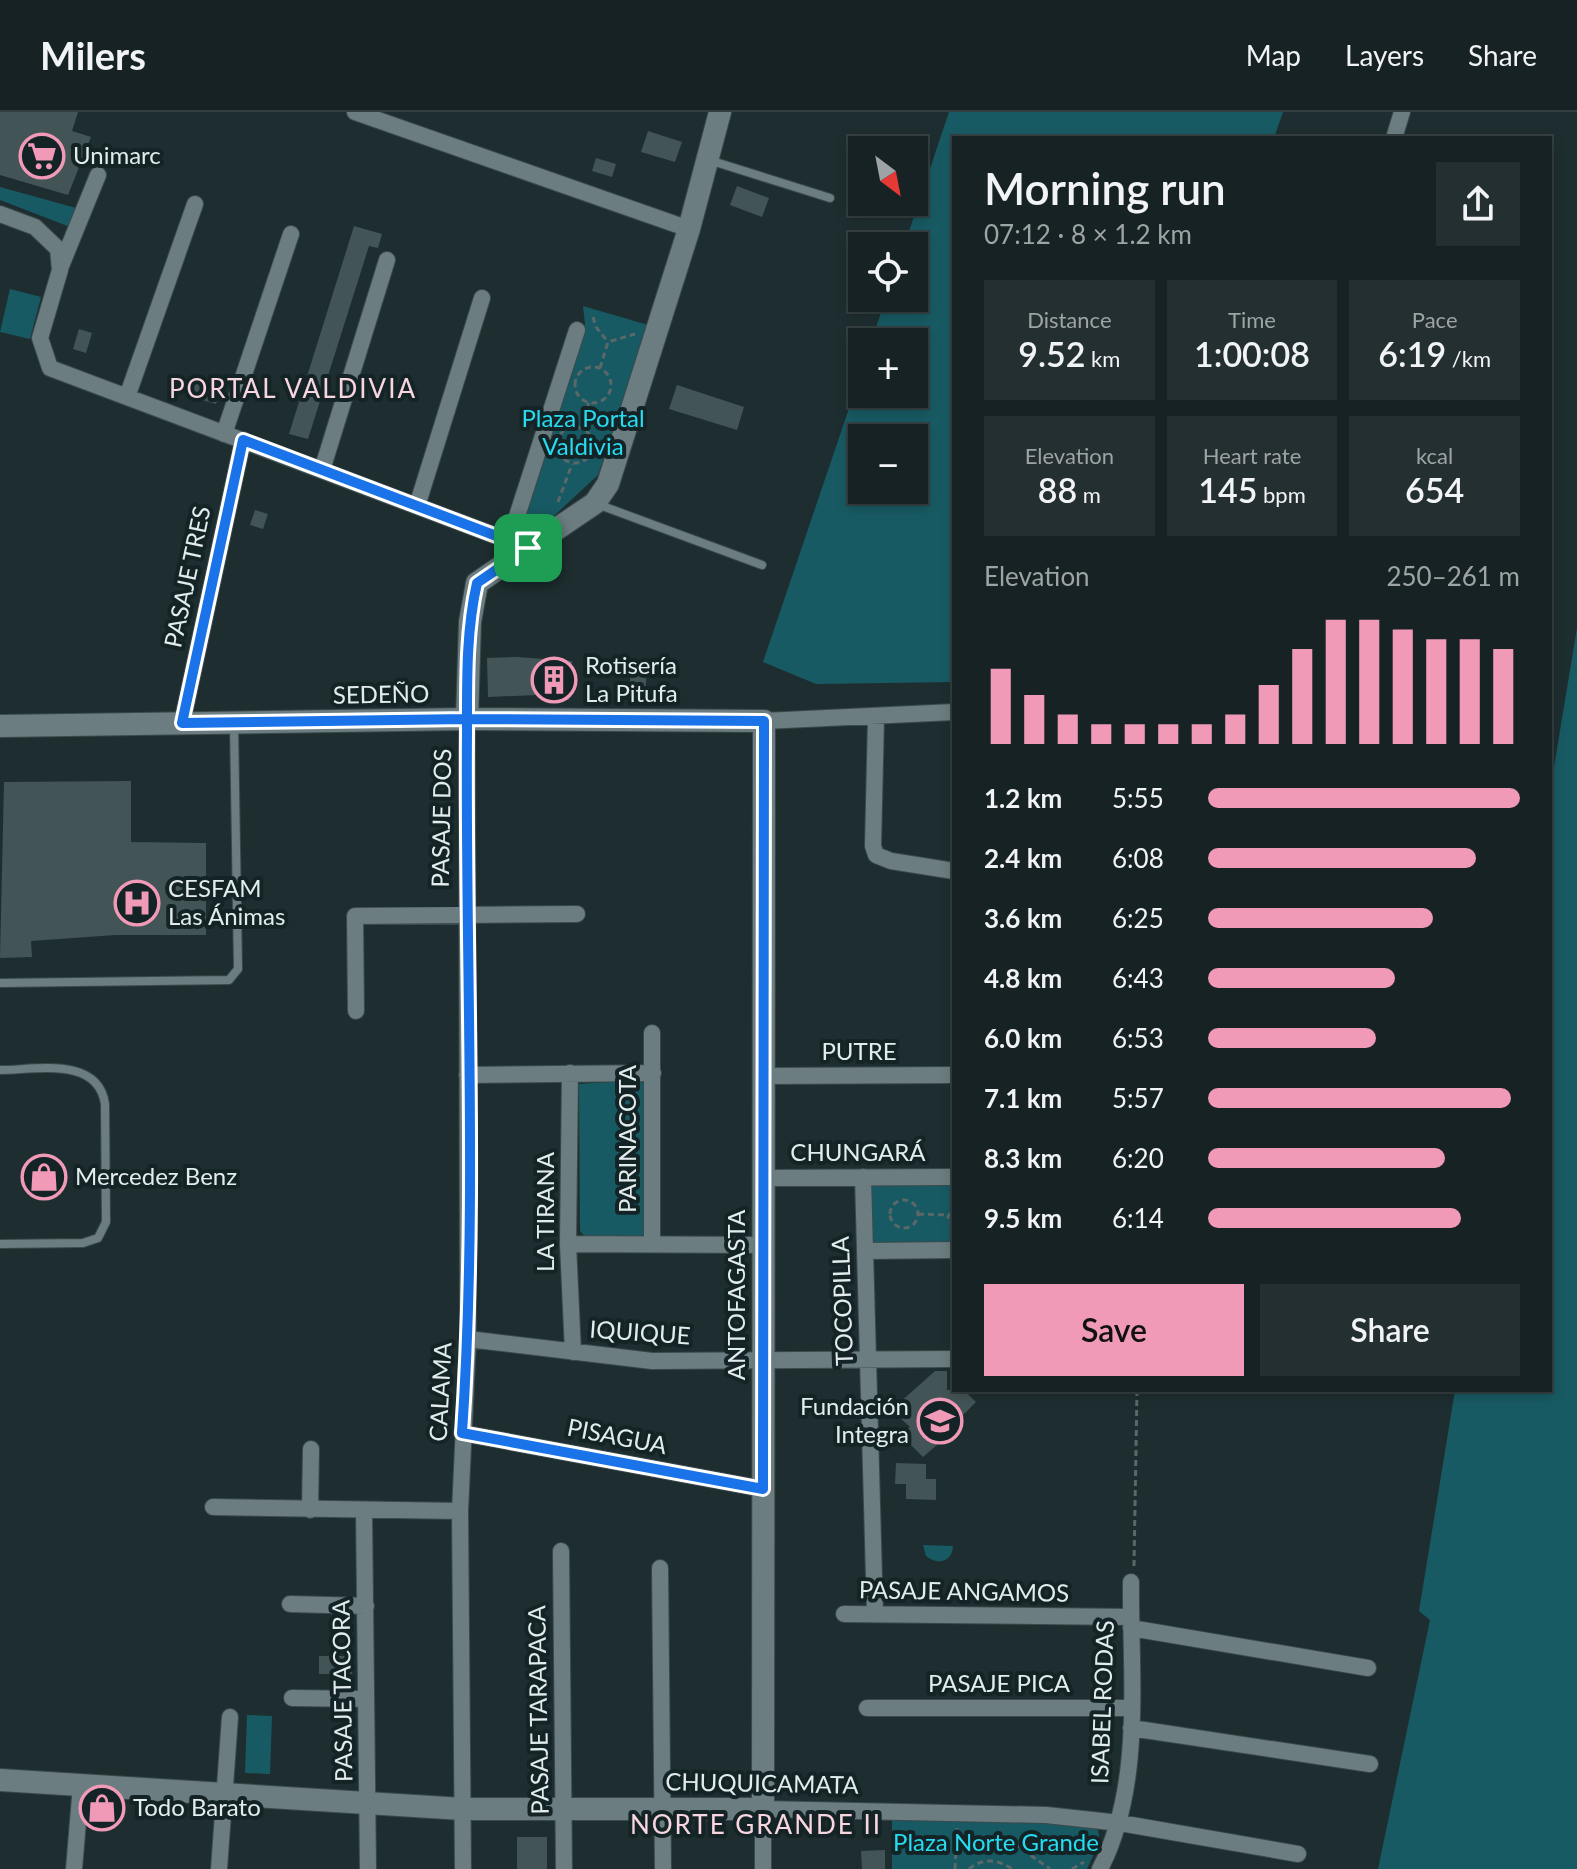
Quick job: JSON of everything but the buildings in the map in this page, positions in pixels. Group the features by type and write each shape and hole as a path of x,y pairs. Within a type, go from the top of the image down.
{"street":[{"path":"355,112 379,116 689,229"},
{"path":"467,719 470,622 477,583 519,544 595,503 608,484 689,229 720,112"},
{"path":"1395,136 1402,112"},
{"path":"98,175 60,270 40,338 50,368 519,544"},
{"path":"127,397 195,204"},
{"path":"0,214 43,232 58,249 60,270"},
{"path":"224,434 291,234"},
{"path":"322,470 387,260"},
{"path":"417,506 482,298"},
{"path":"519,544 577,330"},
{"name":"PASAJE TRES","path":"182,723 243,440"},
{"name":"SEDEÑO","path":"0,726 467,719 764,721 952,712"},
{"path":"876,718 873,846 876,855 891,861 952,871"},
{"name":"PASAJE DOS","path":"465,917 467,719"},
{"name":"ANTOFAGASTA","path":"763,1869 764,721"},
{"path":"356,1011 355,916 577,914"},
{"name":"CALAMA","path":"463,1869 460,1511 468,1339 465,917"},
{"name":"PARINACOTA","path":"652,1033 652,1244"},
{"name":"LA TIRANA","path":"570,1073 568,1244 573,1352"},
{"path":"467,1075 653,1073"},
{"name":"PUTRE","path":"764,1076 952,1075"},
{"name":"TOCOPILLA","path":"863,1177 875,1614"},
{"name":"CHUNGARÁ","path":"763,1178 952,1177"},
{"path":"568,1244 763,1245"},
{"path":"865,1251 952,1250"},
{"name":"IQUIQUE","path":"468,1339 652,1361 952,1359"},
{"name":"PISAGUA","path":"462,1433 763,1489"},
{"path":"310,1510 311,1449"},
{"path":"213,1507 364,1512 460,1511"},
{"name":"PASAJE TACORA","path":"364,1512 368,1869"},
{"name":"PASAJE TARAPACA","path":"561,1551 564,1869"},
{"path":"660,1568 663,1869"},
{"name":"ISABEL RODAS","path":"1094,1865 1120,1823 1131,1728 1131,1582"},
{"path":"290,1604 366,1606"},
{"name":"PASAJE ANGAMOS","path":"844,1614 1130,1623 1368,1668"},
{"path":"292,1698 366,1699"},
{"name":"PASAJE PICA","path":"867,1708 1131,1708"},
{"path":"219,1869 230,1717"},
{"path":"1131,1728 1370,1764"},
{"name":"CHUQUICAMATA","path":"0,1780 463,1809 763,1809 1046,1815 1120,1823 1298,1854"},
{"path":"74,1869 81,1785"}],"lane":[{"path":"707,159 830,198"},
{"path":"595,503 762,565"},
{"path":"0,983 229,980 238,969 234,724"},
{"path":"0,1070 73,1070 95,1080 105,1104 106,1208 104,1228 91,1241 0,1244"}],"path":[{"path":"593,317 596,327 608,342"},
{"path":"608,342 639,332"},
{"path":"600,368 608,342"},
{"path":"600,368 609,376 610,390 601,401 589,402 579,396 576,379 583,370 600,368"},
{"path":"582,428 589,402"},
{"path":"582,428 591,436 593,448 587,459 572,462 560,455 558,438 565,429 582,428"},
{"path":"557,506 572,462"},
{"path":"899,1201 908,1201 915,1205 918,1214 915,1223 902,1229 891,1221 890,1212 899,1201"},
{"path":"948,1215 952,1208"},
{"path":"918,1214 948,1215"},
{"path":"948,1215 952,1224"},
{"path":"1131,1582 1135,1573 1132,1550 1137,1392"},
{"path":"955,1869 957,1821"},
{"path":"994,1829 1050,1869"},
{"path":"969,1869 995,1861 1012,1869"},
{"path":"1072,1869 1094,1865"}],"green space":[{"path":"949,112 1283,112 1275,136 952,136 952,682 816,684 763,662 849,408 928,408 928,328 876,328 881,312 928,312 928,232 909,232 914,216 928,216 928,175"},
{"path":"0,187 76,208 70,227 0,200"},
{"path":"10,289 41,297 30,339 0,332"},
{"name":"Plaza Portal Valdivia","path":"583,306 648,325 598,475 542,527 523,522 585,324"},
{"path":"1577,628 1577,1869 1378,1869 1430,1620 1419,1611 1455,1392 1552,1392 1552,779"},
{"path":"640,1080 648,1089 647,1229 641,1237 587,1239 580,1231 579,1084"},
{"path":"952,1182 952,1245 875,1245 868,1239 868,1189 873,1184"},
{"path":"923,1545 953,1546 950,1556 939,1561 926,1556"},
{"path":"247,1715 272,1716 270,1774 245,1773"},
{"name":"Plaza Norte Grande","path":"892,1817 1034,1817 1098,1830 1100,1841 1087,1869 892,1869"}],"place":[{"name":"Unimarc","path":"42,156"},
{"name":"Rotisería La Pitufa","path":"554,680"},
{"name":"CESFAM Las Ánimas","path":"137,903"},
{"name":"Mercedez Benz","path":"44,1177"},
{"name":"Fundación Integra","path":"940,1421"},
{"name":"Todo Barato","path":"102,1808"}],"district":[{"name":"PORTAL VALDIVIA","path":"293,389"},
{"name":"NORTE GRANDE II","path":"756,1825"}],"route":[{"path":"528,548 243,440 182,723 467,719 764,721 763,1489 462,1433 468,1339 465,917 467,719 470,622 477,583 528,548"}]}
